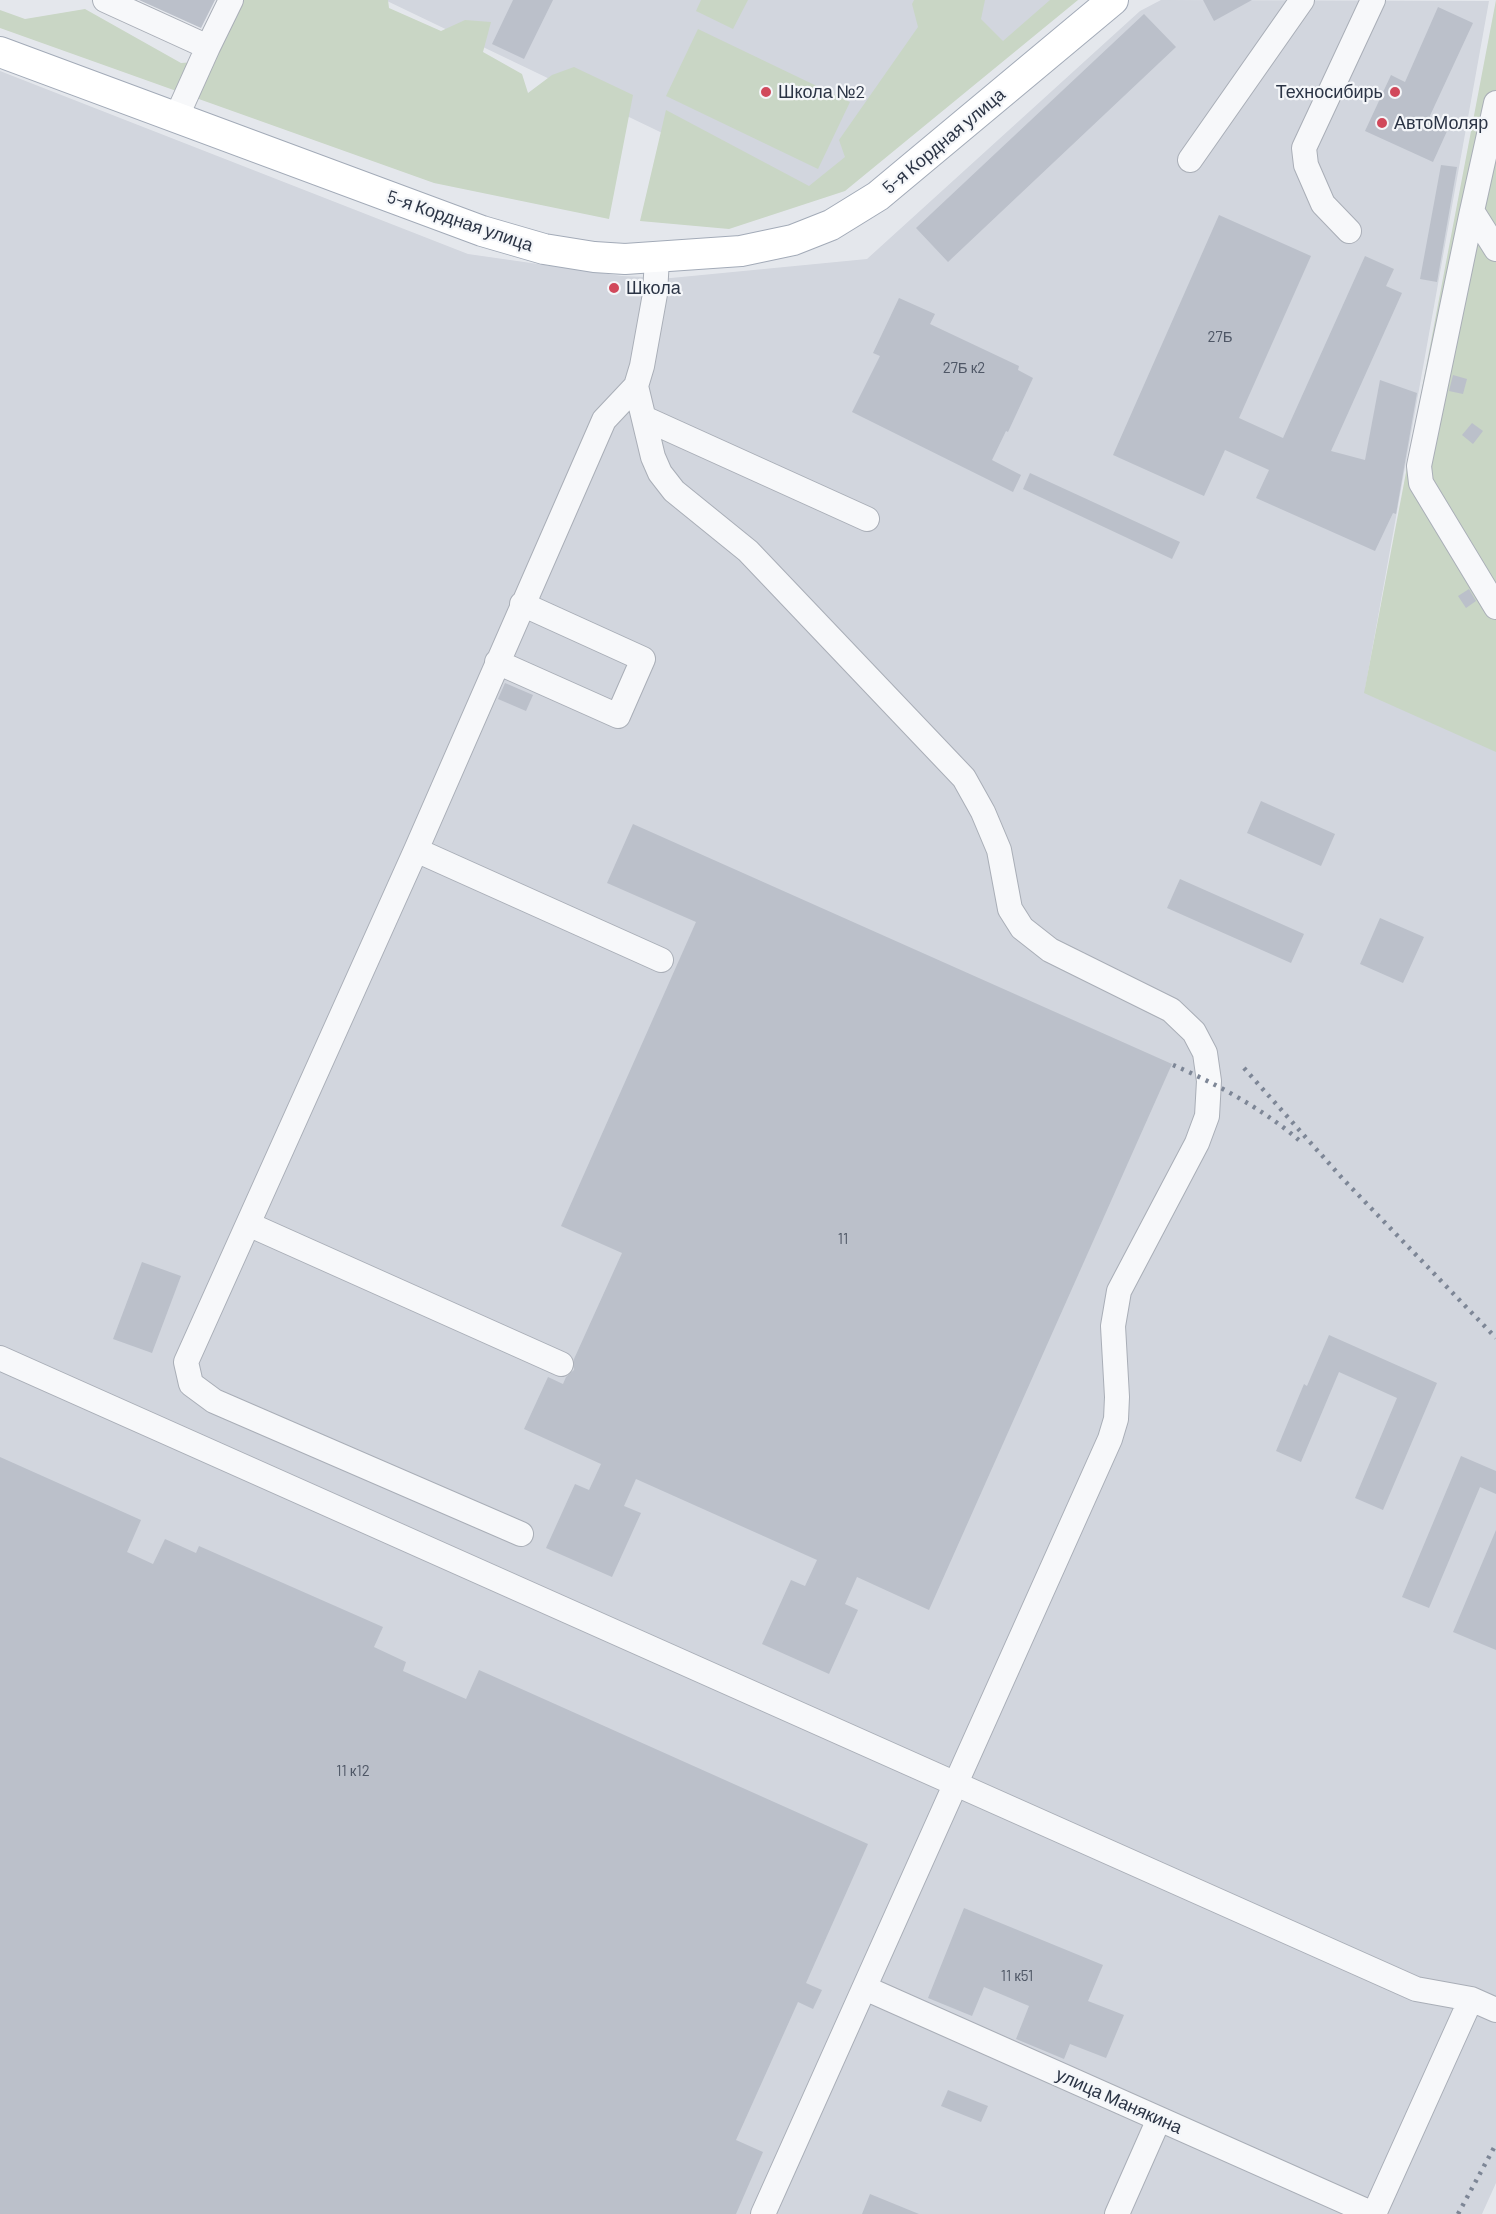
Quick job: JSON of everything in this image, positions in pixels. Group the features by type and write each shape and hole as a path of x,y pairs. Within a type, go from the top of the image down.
{"main road":[{"name":"5-я Кордная улица","path":"0,52 482,231 544,249 594,257 657,258 741,251 793,240 831,225 878,196 1113,0"}],"lane":[{"path":"105,0 208,47"},
{"path":"176,118 231,0"},
{"path":"1190,160 1302,0"},
{"path":"1349,231 1323,204 1306,165 1304,148 1374,0"},
{"path":"1496,103 1419,465 1421,483 1496,607"},
{"path":"1472,211 1496,249"},
{"path":"520,1534 214,1401 191,1384 186,1362 416,850 604,420 636,386 656,294 657,258"},
{"path":"636,386 653,457 660,473 674,491 748,551 964,778 983,812 999,850 1010,909 1022,928 1050,950 1171,1010 1194,1032 1205,1053 1209,1081 1207,1116 1197,1143 1119,1291 1113,1326 1116,1419 1110,1439 763,2214"},
{"path":"644,418 867,519"},
{"path":"497,662 618,716 643,659 522,604"},
{"path":"416,850 661,960"},
{"path":"248,1224 561,1364"},
{"path":"0,1358 1416,1989 1471,1999 1496,2010"},
{"name":"улица Манякина","path":"865,1988 1373,2214"},
{"path":"1373,2214 1471,1999"},
{"path":"1117,2214 1159,2119"}],"shaded area":[{"name":"Школа №2","path":"385,0 1064,0 804,201"},
{"path":"1161,0 1489,1 1365,689 1496,749 1496,2183 1482,2214 0,2214 0,71 468,254 622,276 671,278 867,259 1140,11"}],"green space":[{"path":"236,0 388,0 389,8 441,31 465,20 491,22 483,52 522,74 528,93 552,75 574,67 633,95 609,219 434,183 0,28 0,10 25,19 85,9 181,63 210,61"},
{"path":"701,0 748,0 733,29 696,11"},
{"path":"914,0 985,0 981,19 1003,41 1050,0 1078,0 845,191 729,229 640,221 666,110 809,186 845,157 839,140 918,27 912,4"},
{"path":"1496,0 1496,752 1364,693"},
{"path":"698,29 850,102 818,169 666,96"}],"building":[{"path":"139,0 215,0 201,28"},
{"path":"513,0 553,0 524,59 492,44"},
{"path":"1203,0 1252,0 1214,21"},
{"path":"1438,7 1473,23 1428,120 1448,129 1433,162 1365,131 1391,75 1405,82"},
{"path":"1144,14 1176,47 948,262 916,228"},
{"path":"1441,165 1457,167 1437,282 1420,279"},
{"path":"1219,215 1311,256 1239,418 1283,438 1365,256 1394,269 1386,286 1402,293 1331,451 1365,460 1380,380 1417,393 1396,514 1393,513 1375,551 1256,498 1269,470 1225,450 1204,496 1113,455"},
{"path":"899,298 935,314 930,324 1019,366 1018,370 1033,378 992,460 1021,475 1013,492 852,412 880,356 873,353"},
{"path":"1453,375 1467,379 1463,394 1449,391"},
{"path":"1472,423 1483,431 1473,444 1462,435"},
{"path":"1030,473 1180,542 1172,559 1023,489"},
{"path":"1469,589 1476,601 1466,608 1458,596"},
{"path":"505,683 533,695 526,711 498,699"},
{"path":"1261,801 1335,834 1321,866 1247,833"},
{"path":"633,824 1172,1064 929,1610 857,1577 845,1604 858,1610 829,1674 762,1644 791,1580 805,1586 817,1560 636,1479 624,1506 641,1513 612,1577 546,1548 575,1484 589,1490 601,1464 524,1429 548,1377 563,1384 566,1377 574,1370 574,1359 622,1253 561,1226 696,922 607,883"},
{"path":"1180,879 1304,934 1291,963 1167,908"},
{"path":"1380,918 1424,937 1403,983 1360,964"},
{"path":"142,1262 181,1276 152,1353 113,1339"},
{"path":"1329,1335 1437,1383 1383,1510 1355,1498 1397,1398 1339,1372 1301,1462 1276,1451 1304,1384 1307,1386"},
{"path":"1461,1456 1496,1471 1496,1494 1480,1487 1429,1608 1402,1597"},
{"path":"0,1457 141,1520 127,1552 153,1564 165,1539 196,1553 199,1546 383,1627 374,1647 406,1662 403,1671 466,1699 479,1670 868,1844 806,1983 822,1990 813,2009 798,2002 736,2140 763,2152 736,2214 0,2214"},
{"path":"1496,1530 1496,1650 1453,1632"},
{"path":"964,1908 1103,1965 1088,2001 1124,2015 1106,2058 1070,2044 1064,2059 1016,2039 1029,2006 984,1987 972,2016 928,1998"},
{"path":"948,2090 988,2106 981,2122 941,2106"},
{"path":"870,2194 919,2214 862,2214"}],"railway":[{"path":"1173,1065 1240,1099 1272,1119 1301,1142"},
{"path":"1244,1068 1342,1178 1496,1338"},
{"path":"1458,2214 1496,2144"}],"place":[{"name":"Школа №2","path":"766,92"},
{"name":"Техносибирь","path":"1395,92"},
{"name":"АвтоМоляр","path":"1382,123"},
{"name":"Школа","path":"614,288"}]}
